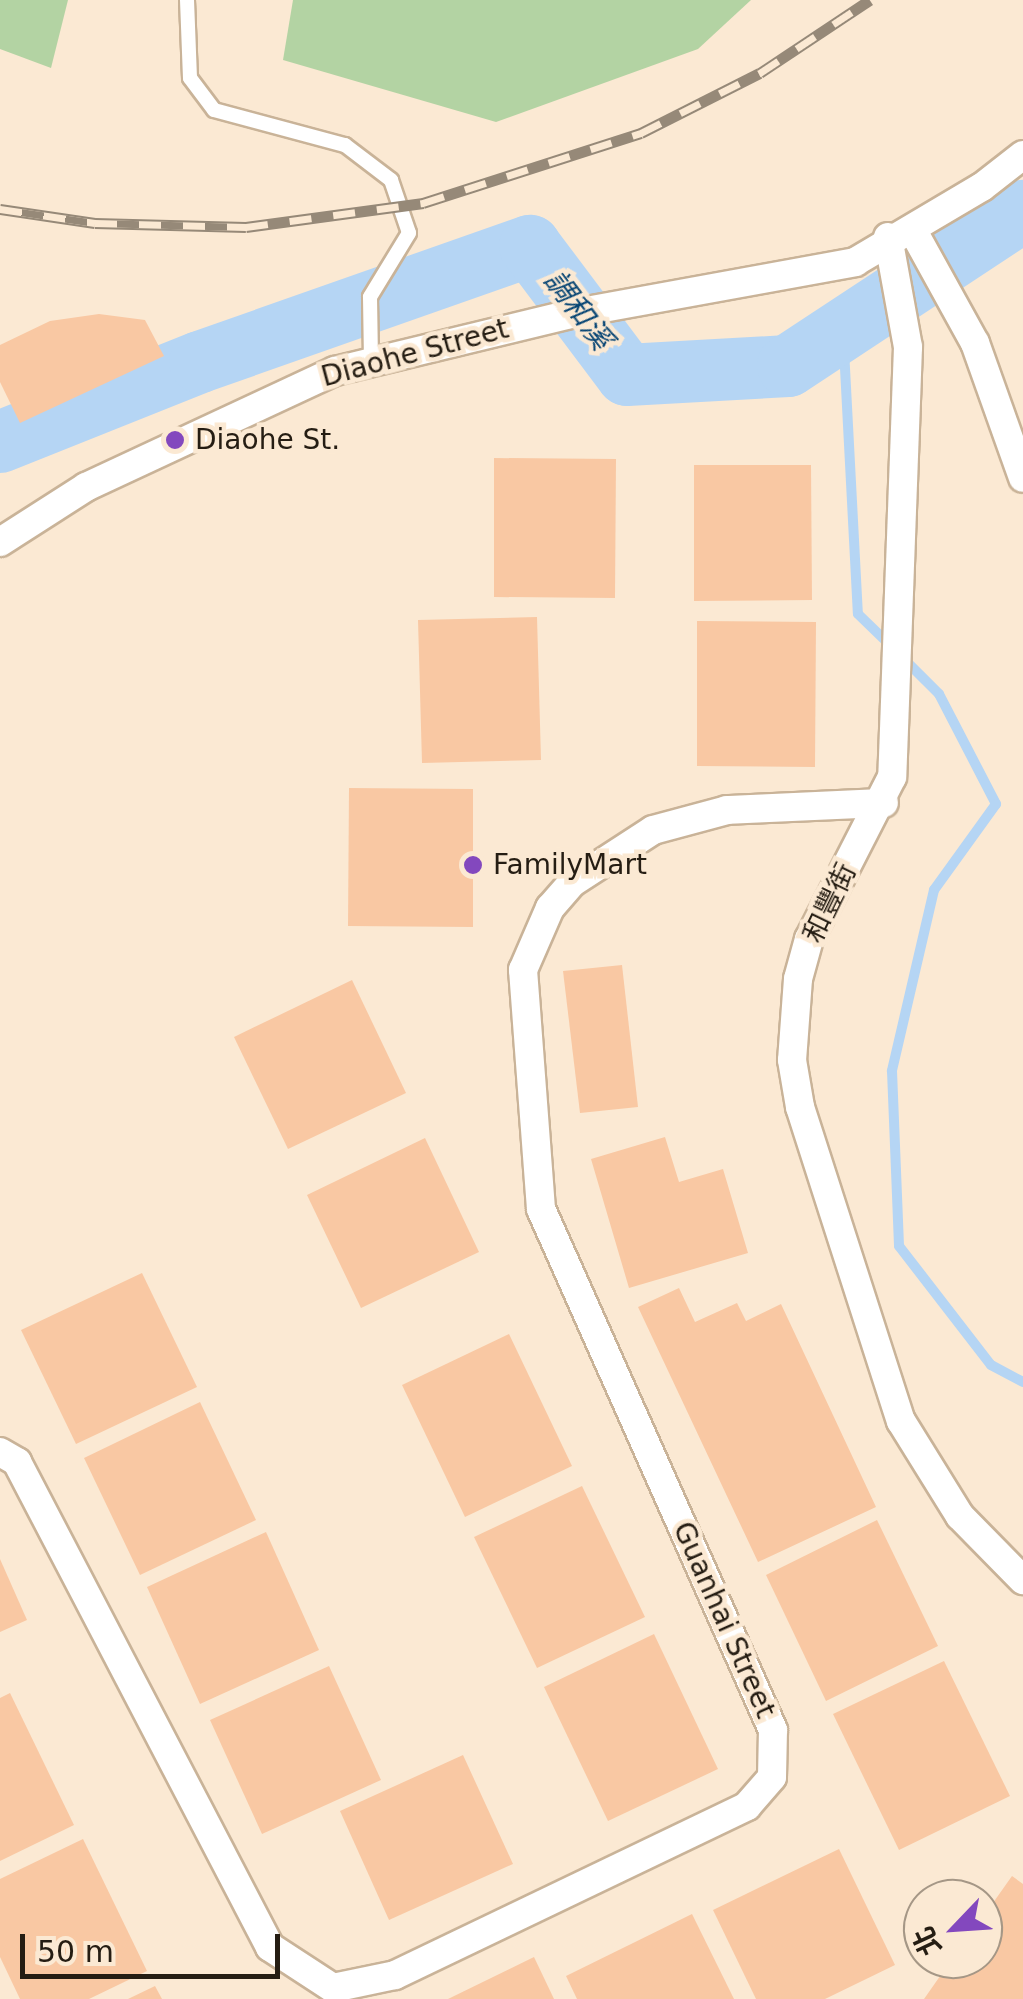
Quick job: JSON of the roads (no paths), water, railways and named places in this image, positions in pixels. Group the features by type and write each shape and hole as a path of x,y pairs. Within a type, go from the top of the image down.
{"street":[{"name":"Diaohe Street","path":"0,542 86,487 234,414 371,359 579,312 855,262 1023,154"},
{"name":"和豐街","path":"900,233 898,294 908,346 892,777 884,803 808,939 793,1014 800,1108 901,1421 960,1516 1023,1580"},
{"path":"900,233 976,343 1023,478"},
{"name":"Guanhai Street","path":"0,1452 17,1462 270,1947 332,1988 395,1975 747,1806 772,1777 773,1730 541,1209 523,970 550,908 573,882 654,830 727,810 884,803"}],"lane":[{"path":"187,0 190,78 214,110 345,145 391,180 409,233 370,297 371,359"}],"waterway":[{"name":"調和溪","path":"0,442 200,362 530,246 627,375 788,366 1023,211"},
{"path":"843,330 858,614 891,646"},
{"path":"903,658 939,694 996,804 934,890 892,1071 899,1246 991,1365 1023,1382"}],"railway":[{"path":"0,209 95,223 246,227 423,203 641,133 760,73 870,0"}],"place":[{"name":"Diaohe St.","path":"175,440"},
{"name":"FamilyMart","path":"473,865"}]}
